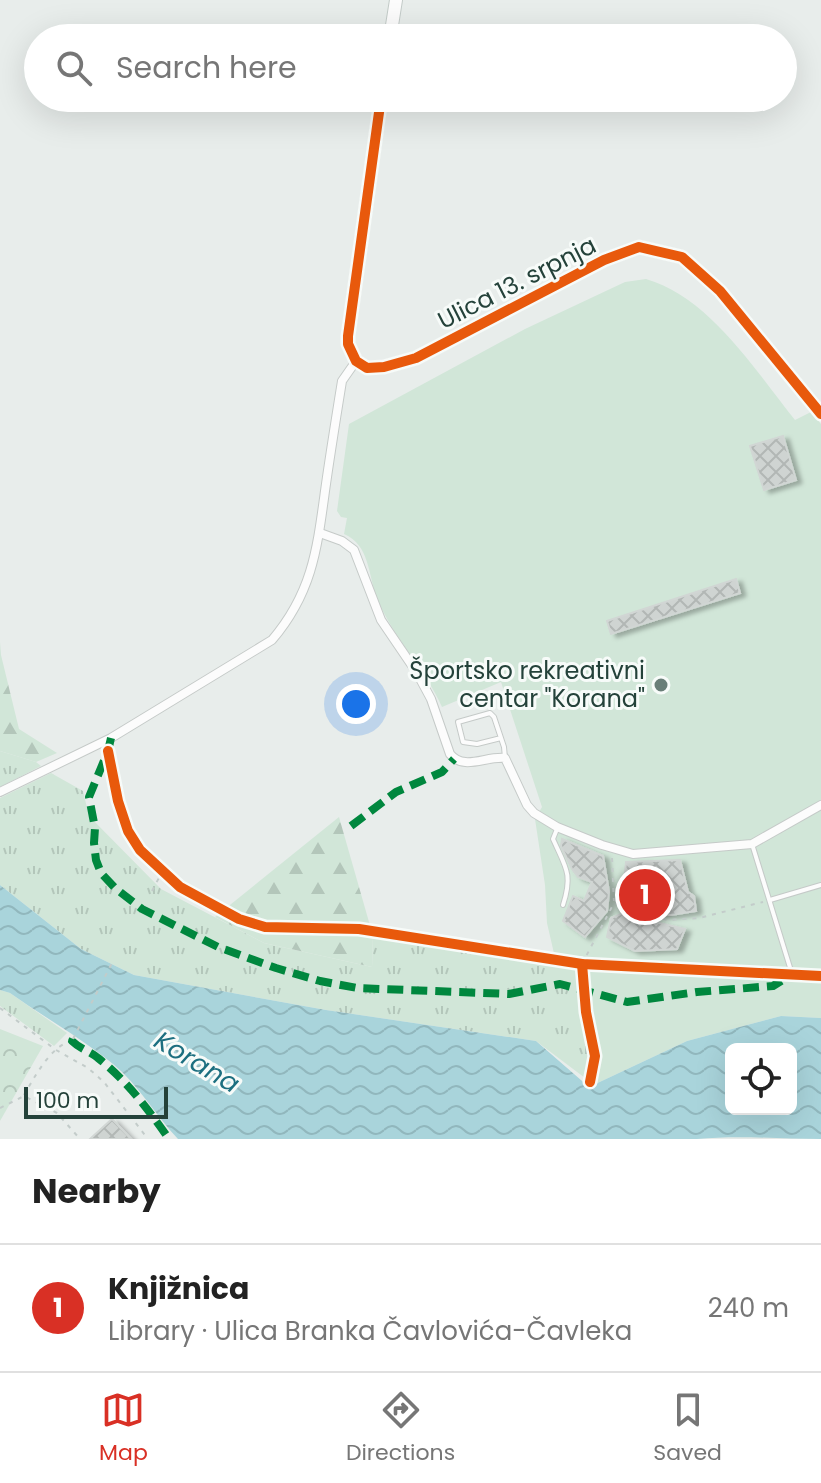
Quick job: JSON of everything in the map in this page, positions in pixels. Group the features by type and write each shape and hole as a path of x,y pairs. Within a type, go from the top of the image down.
{"street":[{"path":"392,24 396,0"},
{"path":"0,792 111,738 272,640 289,620 304,592 320,533 342,381 356,361 348,344 348,336 379,112"},
{"name":"Ulica 13. srpnja","path":"356,361 375,369 416,358 604,260 639,247 682,257 720,291 821,414"},
{"path":"320,533 342,541 354,550 381,620 431,699 454,759 462,763 505,758 527,805 557,827 633,854 752,844 821,805"}],"lane":[{"path":"501,738 477,744 463,742 458,722 490,713 501,738 505,758"},
{"path":"557,827 553,839 570,884 563,905"},
{"path":"752,844 792,974"},
{"path":"769,900 821,885"}],"path":[{"path":"582,976 582,964 614,903 612,858"},
{"path":"151,861 166,876 153,895"},
{"path":"145,877 153,895"},
{"path":"614,903 667,920 699,918 769,900"},
{"path":"0,1108 24,1096 56,1050 72,1040 121,947"},
{"path":"566,962 597,965"},
{"path":"0,1008 104,1082 148,1139"},
{"path":"24,1096 57,1113 80,1139"}],"green space":[{"name":"Športsko rekreativni centar \"Korana\"","path":"646,279 669,288 710,318 747,358 795,420 811,412 821,424 821,1018 781,1016 687,1041 589,1087 593,1060 584,1018 579,969 575,965 556,962 547,923 535,819 542,807 501,682 442,707 384,613 359,545 344,534 347,518 341,517 337,511 349,424 525,329 625,282"},
{"path":"0,642 19,729 57,753 36,762 0,751"},
{"path":"0,751 36,762 41,766 0,787"},
{"path":"51,773 83,791 89,816 161,889 264,943 372,967 373,936 510,959 577,965 781,1012 687,1037 589,1081 536,1041 326,1010 134,975 81,949 0,885 0,798"},
{"path":"339,817 373,936 372,967 264,943 215,917"},
{"path":"0,990 10,993 67,1033 54,1046 0,1006"},
{"path":"0,1029 43,1046 0,1121"}],"water":[{"name":"Korana","path":"0,885 81,949 134,975 326,1010 536,1041 589,1087 687,1041 781,1016 821,1018 821,1139 178,1139 131,1081 113,1064 10,993 0,990"}],"building":[{"path":"783,436 796,480 764,490 750,446"},
{"path":"736,579 740,593 611,634 607,621"},
{"path":"562,839 603,856 609,892 607,911 585,937 563,921 573,896 584,901 592,882 578,877 572,869 561,846"},
{"path":"680,860 688,892 694,896 696,911 660,914 637,897 623,894 626,862"},
{"path":"621,914 685,929 677,949 635,951 607,937 611,918"},
{"path":"112,1119 131,1139 90,1139"}],"marked path":[{"path":"111,738 89,797 95,828 96,860 101,873 142,909 218,947 276,968 357,988 509,994 560,984 627,1002 773,986 789,976"},
{"path":"351,826 396,792 442,772 454,759"},
{"path":"73,1039 75,1044 118,1076 169,1139"}],"cycle path":[{"path":"379,112 348,336 348,344 356,361 367,368 384,367 416,358 604,260 639,247 682,257 720,291 821,414"},
{"path":"108,751 118,801 128,831 140,850 180,887 239,919 265,927 359,929 582,964 821,976"},
{"path":"582,964 586,1012 595,1056 590,1082"}],"place":[{"name":"Športsko rekreativni centar \"Korana\"","path":"661,685"},
{"name":"Knjižnica","path":"645,895"}]}
